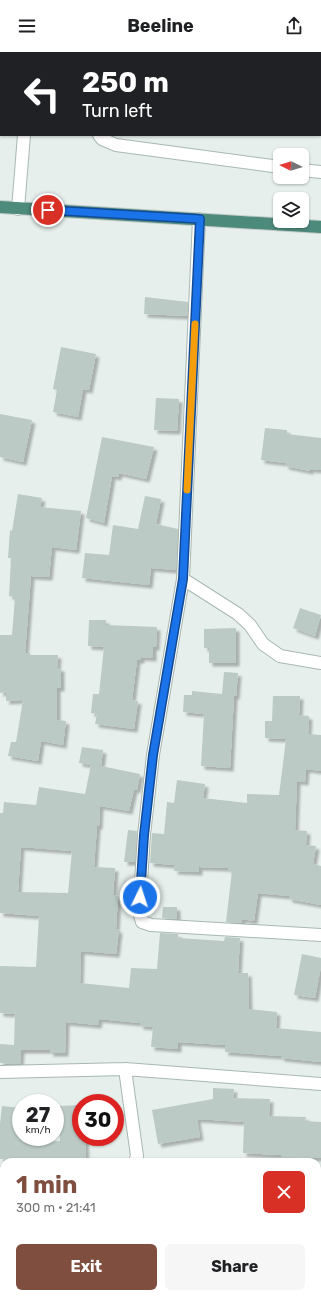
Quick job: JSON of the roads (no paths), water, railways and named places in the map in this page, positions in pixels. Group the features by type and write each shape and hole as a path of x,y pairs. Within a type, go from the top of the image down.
{"highway":[{"path":"0,207 321,227"}],"street":[{"path":"18,209 24,136"},
{"path":"100,136 102,139 116,145 273,166"},
{"path":"309,171 321,172"},
{"path":"200,219 183,579 153,755 144,835 139,912 142,922 151,925 321,935"},
{"path":"183,579 238,614 250,625 263,644 280,656 321,663"},
{"path":"125,1069 136,1158"},
{"path":"0,1072 125,1069 321,1084"}]}
